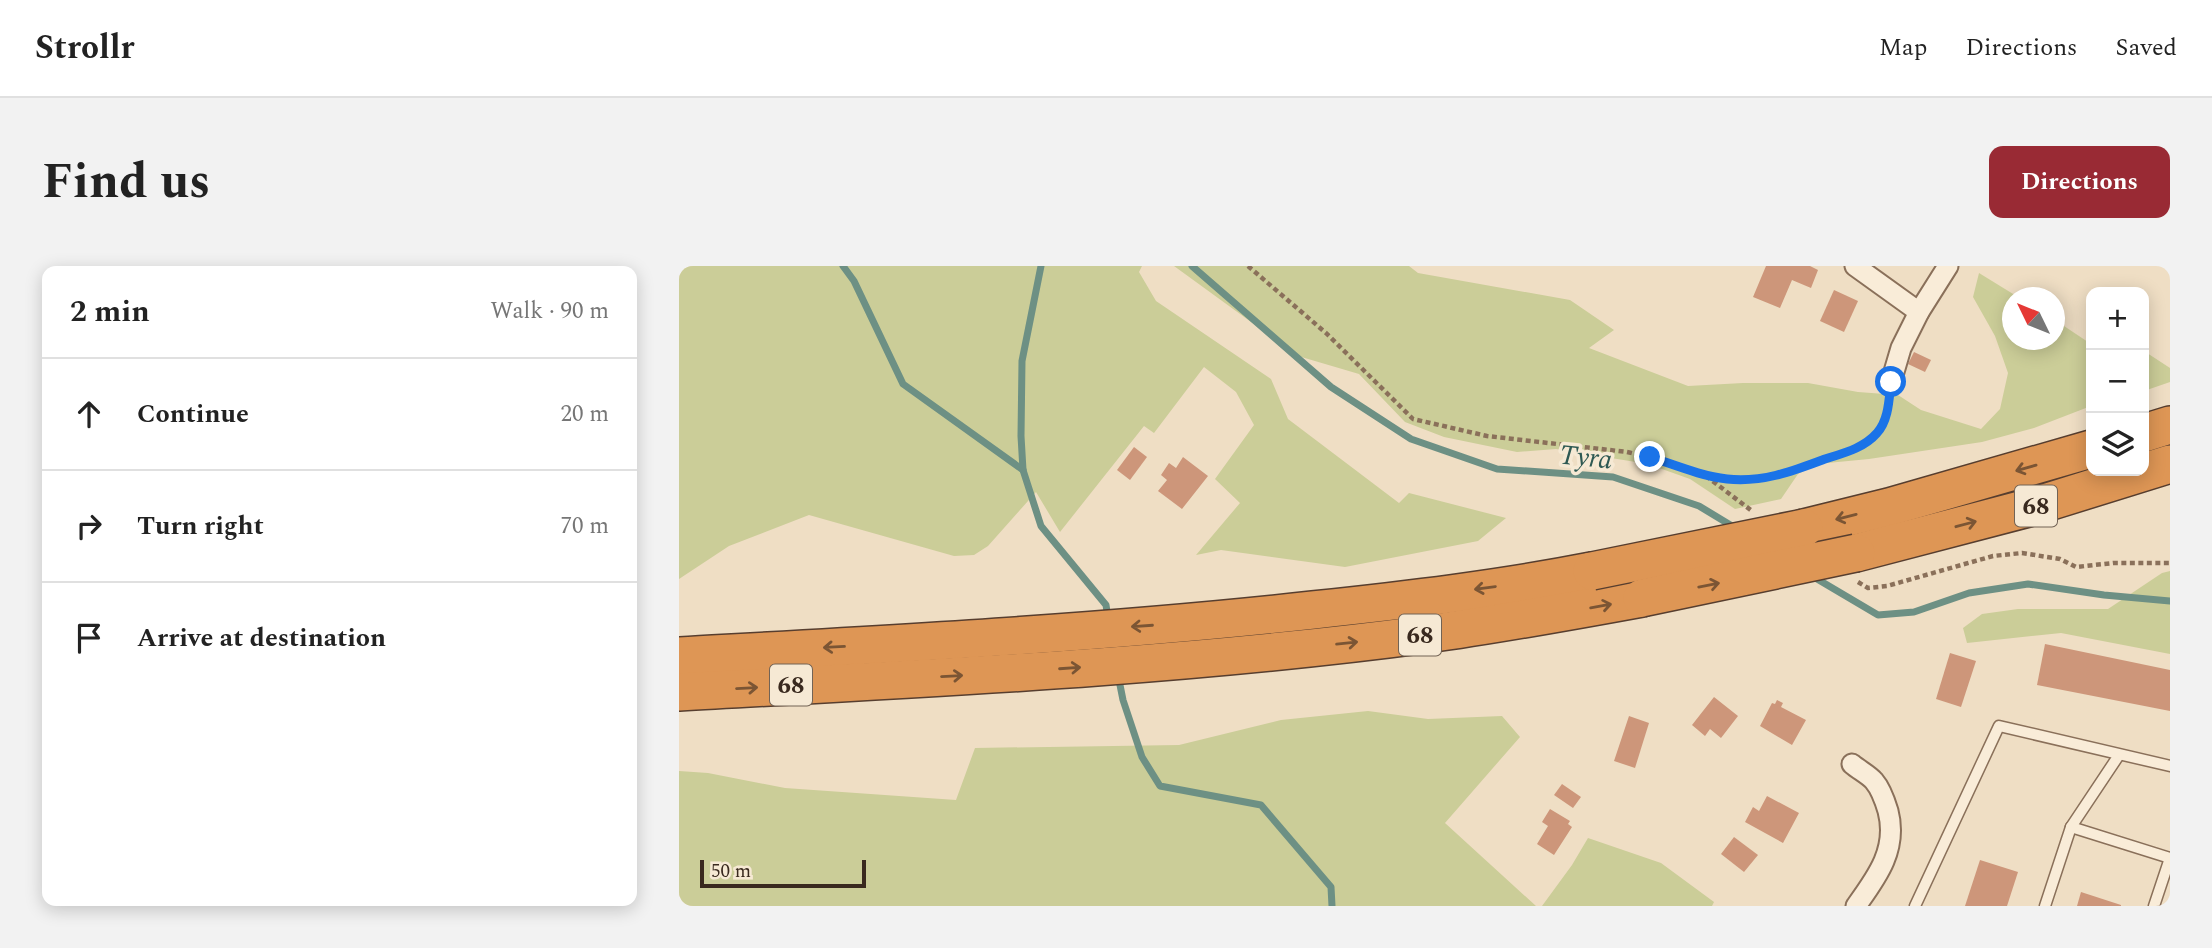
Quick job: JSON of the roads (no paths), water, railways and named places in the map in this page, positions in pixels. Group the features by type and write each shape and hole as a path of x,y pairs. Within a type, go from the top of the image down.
{"highway":[{"path":"2149,431 2170,425"},
{"name":"68","path":"679,656 1210,621 1423,598 1592,571 1804,528 2086,450"},
{"name":"68","path":"679,692 1002,673 1213,657 1428,634 1642,598 1856,553 2032,508 2170,464"}],"street":[{"path":"1855,266 1919,312"},
{"path":"1891,382 1901,348 1919,312 1948,266"},
{"path":"1852,764 1874,781 1881,792 1890,828 1889,845 1879,874 1856,906"}],"lane":[{"path":"1915,906 1999,726 2170,766"},
{"path":"2045,906 2071,827 2119,754"},
{"path":"2071,827 2170,858 2154,906"}],"waterway":[{"path":"843,266 854,281 903,384 1023,470"},
{"path":"1041,266 1022,361 1023,470 1041,526 1106,605 1108,618"},
{"name":"Tyra","path":"1192,266 1331,387 1411,439 1497,469 1613,477 1699,506 1737,529"},
{"name":"Tyra","path":"1812,576 1878,615 1914,612 1969,593 2028,584 2170,601"},
{"path":"1118,675 1123,700 1142,757 1160,786 1261,805 1331,887 1332,906"}]}
